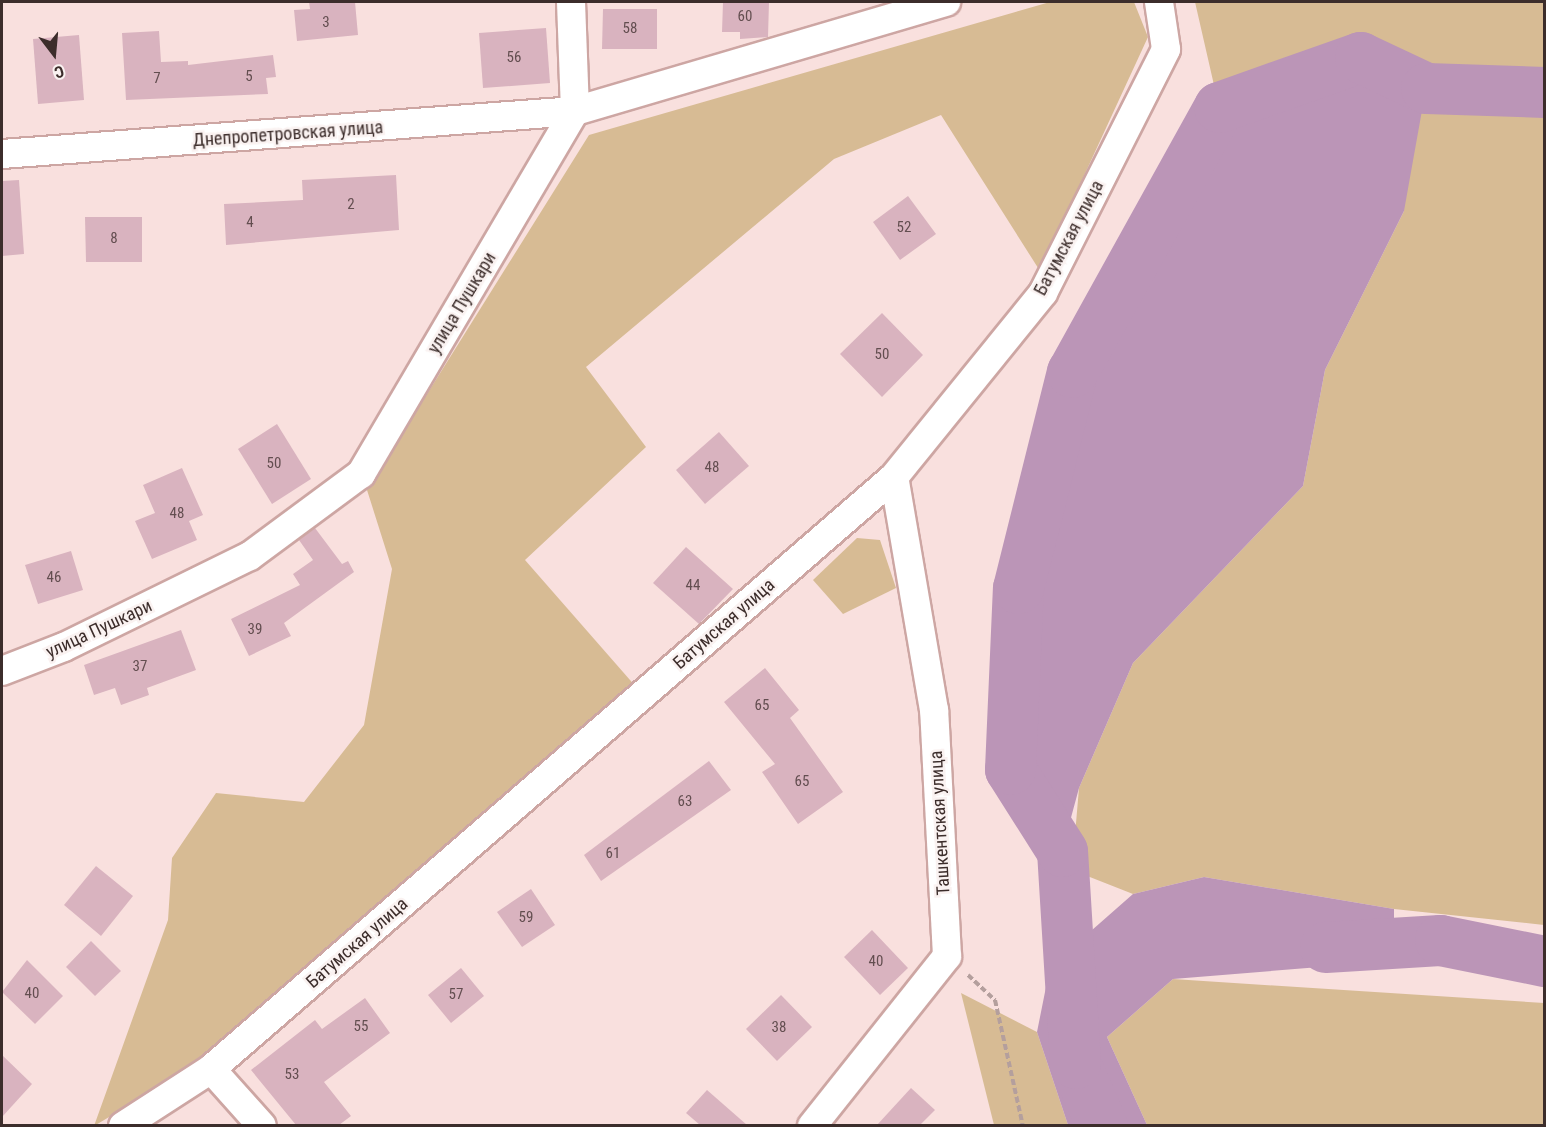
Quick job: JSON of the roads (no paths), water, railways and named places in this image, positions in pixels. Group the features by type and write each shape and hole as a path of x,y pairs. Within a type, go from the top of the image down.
{"street":[{"path":"572,2 575,111 946,2"},
{"name":"Батумская улица","path":"123,1125 211,1069 894,477 1043,293 1166,49 1159,2"},
{"name":"Днепропетровская улица","path":"2,154 575,111"},
{"name":"улица Пушкари","path":"2,671 64,647 250,556 361,474 575,111"},
{"name":"Ташкентская улица","path":"812,1125 948,956 934,710 894,477"},
{"path":"211,1069 262,1125"}],"waterway":[{"path":"1102,1126 1075,1063 1062,851 1010,769 1018,588 1072,372 1219,107 1360,57 1426,88 1544,92"},
{"path":"1325,947 1440,940 1544,961"}]}
